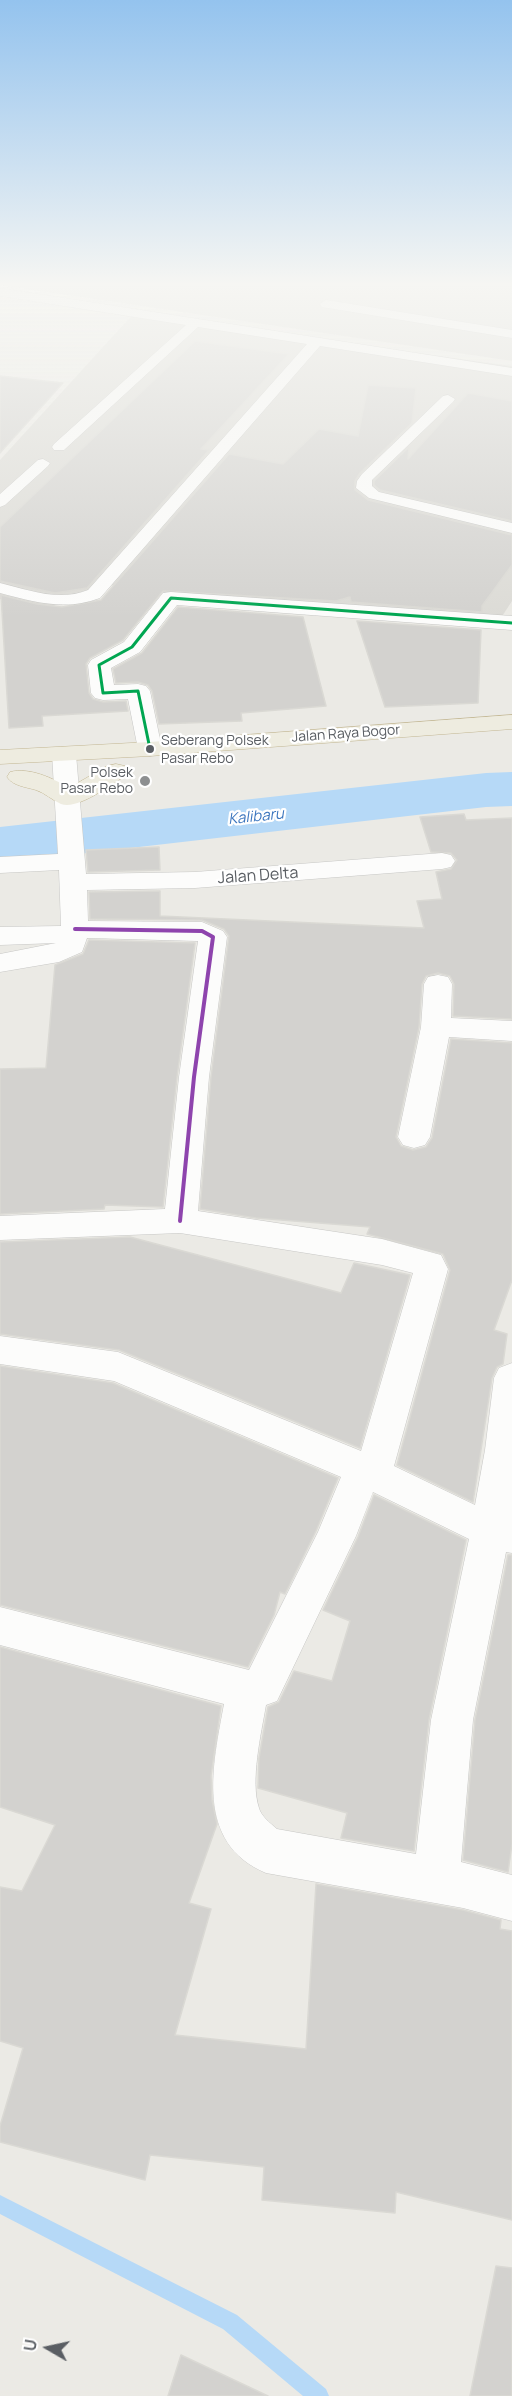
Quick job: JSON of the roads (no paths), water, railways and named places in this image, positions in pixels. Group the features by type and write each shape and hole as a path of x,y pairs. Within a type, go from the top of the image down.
{"highway":[{"name":"Jalan Raya Bogor","path":"69,819 150,749 512,722"},
{"name":"Jalan Raya Bogor","path":"69,819 92,783 116,771 512,745"},
{"name":"Jalan Raya Bogor","path":"0,757 69,819"},
{"path":"10,777 48,786 69,819"}],"street":[{"path":"150,749 138,691 103,693 99,665 132,647 171,598 512,622"},
{"path":"69,819 70,938"},
{"name":"Jalan Delta","path":"0,866 69,819 195,880 442,861"},
{"path":"0,936 70,938 202,931 213,937 194,1077 180,1221"},
{"path":"0,963 70,938"},
{"path":"414,1137 436,1027 438,984"},
{"path":"436,1027 512,1031"},
{"path":"0,1228 180,1221 381,1252 429,1264 431,1269 368,1472 262,1687 247,1690 0,1626"},
{"path":"0,1350 118,1367 368,1472 501,1533"},
{"path":"436,1880 452,1720 501,1533 504,1450 512,1378"},
{"path":"247,1690 233,1797 240,1820 266,1850 436,1880 512,1898"}],"lane":[{"path":"59,447 116,395"},
{"path":"0,588 69,602 83,600 93,594 107,582 114,569 269,395"},
{"path":"448,399 367,477 364,481 364,488 384,498 512,528"},
{"path":"0,502 43,463"}],"waterway":[{"name":"Kalibaru","path":"0,845 486,790 512,789"},
{"path":"0,2204 230,2322 319,2396"}],"place":[{"name":"Seberang Polsek Pasar Rebo","path":"150,749"},
{"name":"Polsek Pasar Rebo","path":"145,781"}]}
